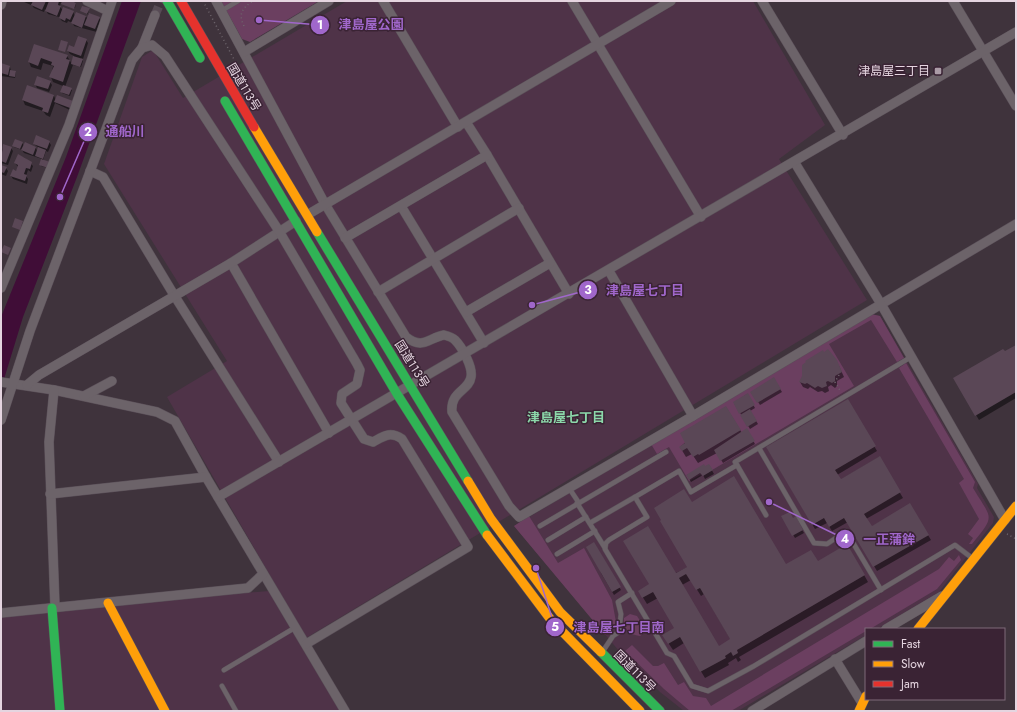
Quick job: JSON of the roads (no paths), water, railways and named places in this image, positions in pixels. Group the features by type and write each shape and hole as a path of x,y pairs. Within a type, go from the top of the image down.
{"main road":[{"path":"167,1 206,68"},
{"name":"国道113号","path":"181,1 219,70 412,385 491,519 560,612 660,711"},
{"name":"国道113号","path":"221,94 397,394 481,528 551,620 640,711"},
{"path":"919,628 1016,506"},
{"path":"108,603 165,711"},
{"path":"54,607 60,711"}],"street":[{"path":"1,5 2,1"},
{"path":"86,1 108,11"},
{"path":"1,288 69,126 112,1"},
{"path":"216,1 325,204 406,337 411,341 426,343 438,336 449,336 458,343 470,367 471,377 468,384 455,397 452,405 452,412 509,506 519,517 693,416 1016,224"},
{"path":"244,52 329,1"},
{"path":"383,1 462,124 487,154 550,263 570,294"},
{"path":"572,1 701,217"},
{"path":"307,215 671,1"},
{"path":"762,1 842,135"},
{"path":"953,1 1016,106"},
{"path":"1,420 30,331 132,60 142,48 155,15"},
{"path":"218,497 570,294 1016,32"},
{"path":"142,48 152,45 165,56 279,231 360,370 357,384 342,394 341,403 364,439 368,442 373,442 389,434 395,434 402,439 468,547 306,644"},
{"path":"345,238 402,206 487,154"},
{"path":"795,162 881,304 1004,520"},
{"path":"90,171 103,177 174,295 279,462"},
{"path":"402,206 484,343"},
{"path":"378,292 519,208"},
{"path":"27,385 39,375 231,263 279,231 296,222"},
{"path":"231,263 329,433"},
{"path":"466,312 550,263"},
{"path":"609,271 693,416"},
{"path":"84,396 112,381"},
{"path":"1,382 54,390 158,412 175,421 206,477 345,711"},
{"path":"54,390 49,442 54,607"},
{"path":"50,494 206,477"},
{"path":"1,613 248,588 264,574"},
{"path":"888,628 947,593"},
{"path":"752,711 865,642"},
{"path":"835,659 862,703"}],"lane":[{"path":"221,11 238,1"},
{"path":"766,515 735,462 911,357"},
{"path":"759,448 814,542 827,544 846,531 881,590"},
{"path":"540,526 666,452"},
{"path":"590,523 679,471 691,492 737,465"},
{"path":"570,488 660,643 667,653 674,656 692,686 708,691 955,545 974,559"},
{"path":"605,550 606,543 609,540 647,517 635,497"},
{"path":"548,540 586,517"},
{"path":"558,554 594,531"},
{"path":"601,654 613,636 619,632 621,614 618,602 632,594"},
{"path":"224,670 296,627"},
{"path":"222,686 236,711"}],"tunnel":[{"path":"155,15 161,1"}],"place":[{"name":"津島屋公園","path":"259,20"},
{"name":"津島屋三丁目","path":"938,71"},
{"name":"通船川","path":"60,197"},
{"name":"津島屋七丁目","path":"532,305"},
{"name":"一正蒲鉾","path":"769,502"},
{"name":"津島屋七丁目南","path":"536,568"}],"district":[{"name":"津島屋七丁目","path":"566,417"}]}
